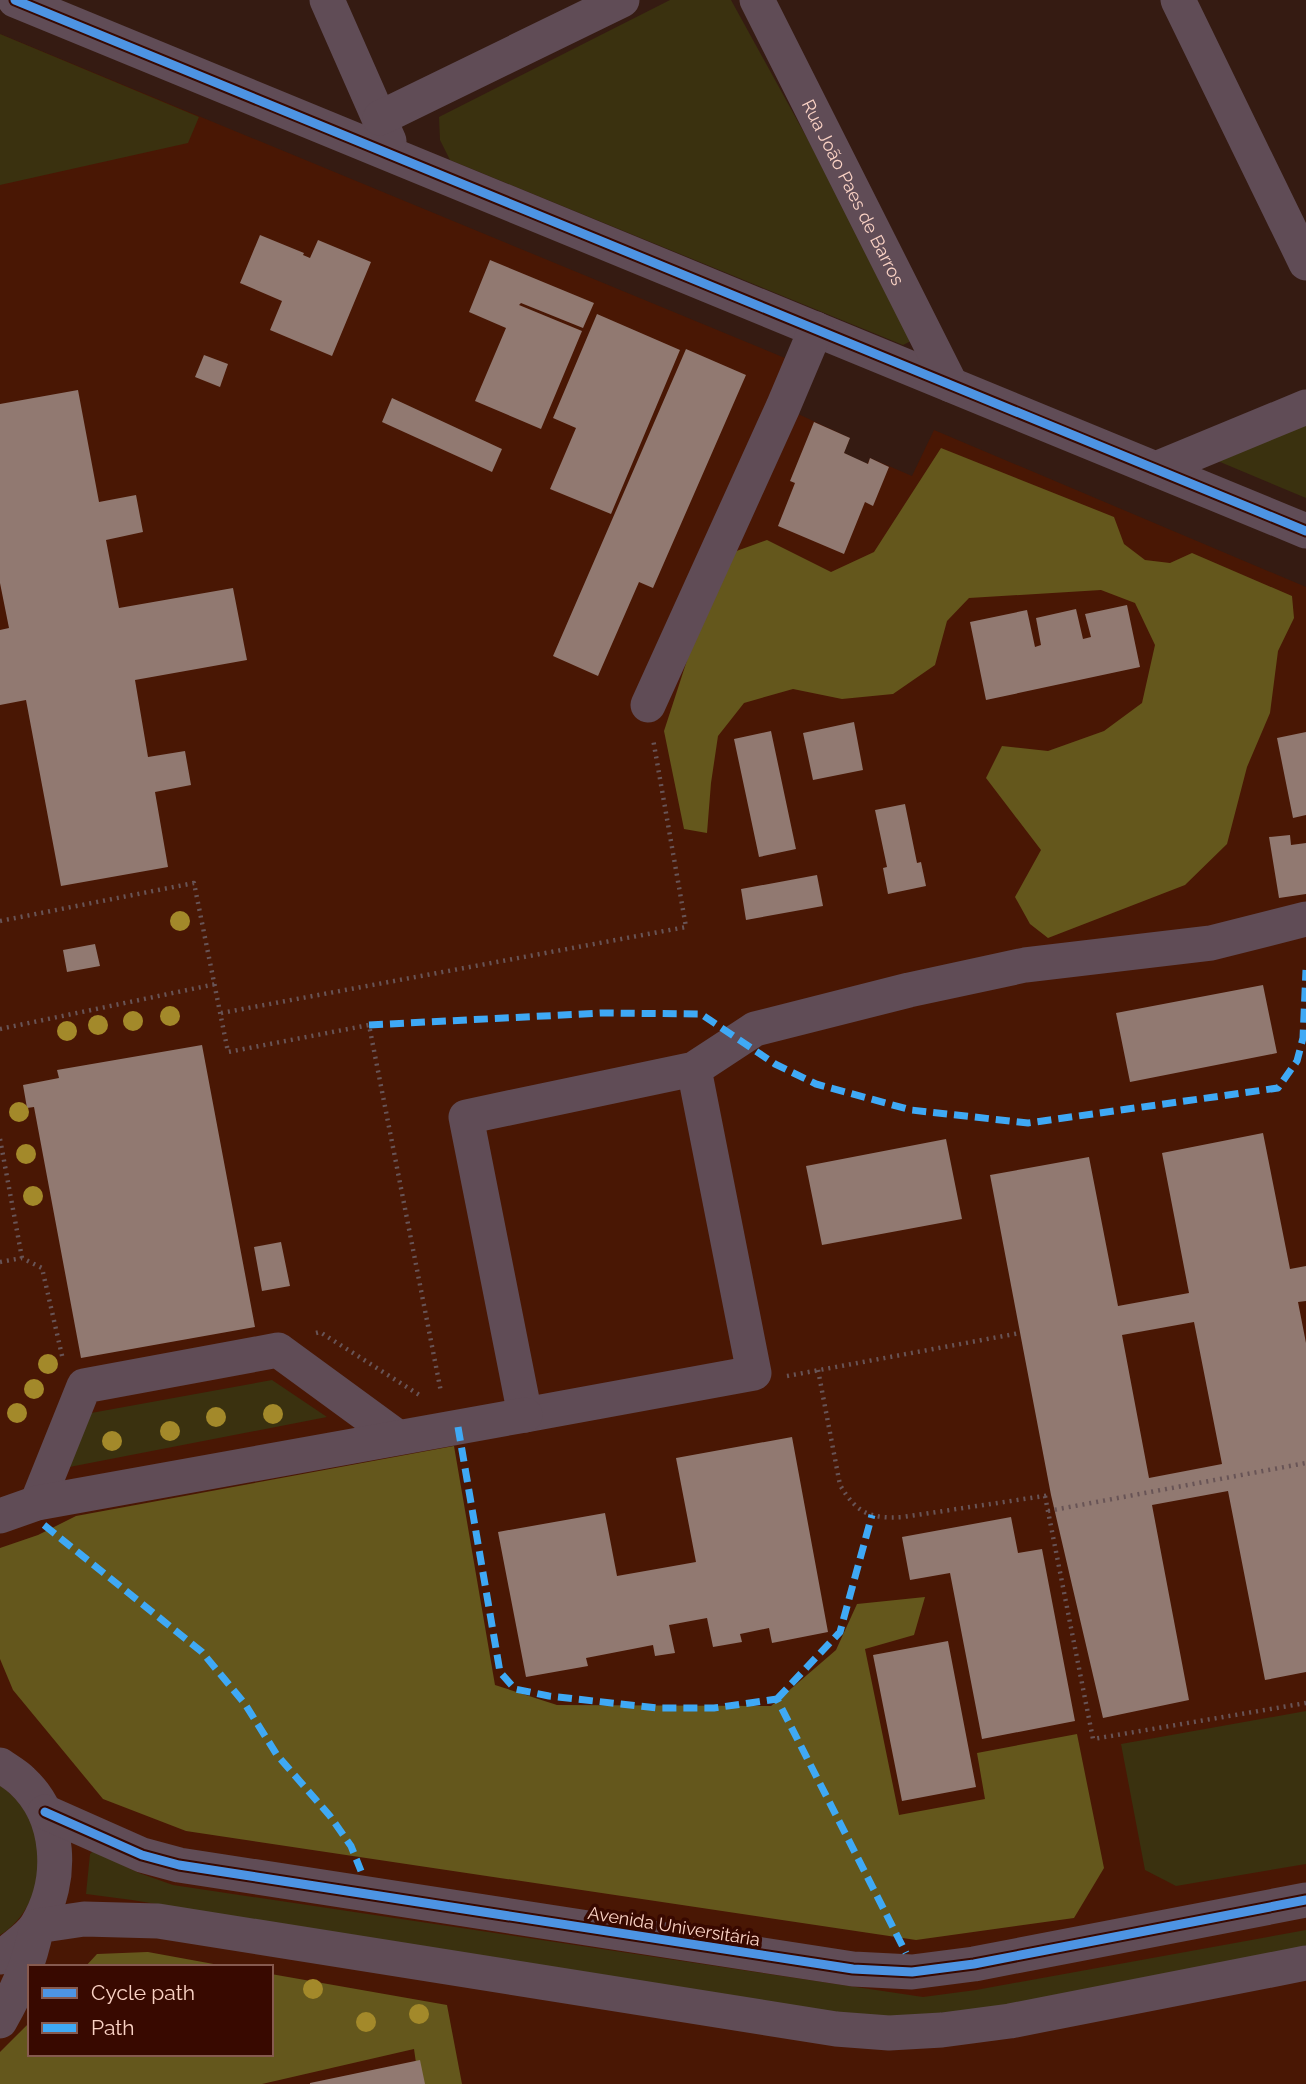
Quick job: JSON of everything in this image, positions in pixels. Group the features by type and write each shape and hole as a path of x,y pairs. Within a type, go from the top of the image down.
{"street":[{"path":"15,0 1306,531"},
{"path":"327,0 397,158"},
{"path":"380,118 622,0"},
{"name":"Rua João Paes de Barros","path":"757,0 951,385"},
{"path":"1178,0 1306,263"},
{"path":"648,705 816,329"},
{"path":"1156,469 1306,407"},
{"path":"525,1415 466,1116 694,1069 755,1029 909,990 1025,965 1211,943 1306,919"},
{"path":"11,1510 754,1373 694,1069"},
{"path":"11,1510 84,1386 110,1381 278,1350 397,1437"},
{"path":"0,1765 23,1781 45,1812 56,1848 54,1885 37,1926 28,1965"},
{"name":"Avenida Universitária","path":"45,1812 142,1855 178,1865 853,1969 912,1972 974,1964 1306,1900"},
{"path":"0,1957 37,1926 84,1919 158,1921 810,2025 889,2033 942,2030 1010,2021 1306,1963"},
{"path":"0,2021 28,1966"}],"path":[{"path":"221,1013 686,927 648,705"},
{"path":"0,921 194,883 228,1052 369,1025 442,1392"},
{"path":"0,1029 216,984"},
{"path":"0,1139 22,1258"},
{"path":"786,1376 1020,1333"},
{"path":"818,1370 840,1485 850,1502 864,1513 882,1518 903,1517 1048,1496 1048,1510 1093,1739 1306,1703"},
{"path":"1048,1510 1306,1463"}],"shaded area":[{"path":"670,0 731,0 917,338 903,345 450,160 440,140 439,117"},
{"path":"0,34 785,358 796,413 850,438 844,453 867,464 870,458 912,476 934,430 1306,587 1306,2084 0,2084"},
{"path":"0,34 199,117 188,143 0,185"},
{"path":"1306,424 1306,498 1213,459"},
{"path":"941,448 1114,517 1124,544 1145,560 1170,563 1192,553 1292,596 1294,618 1278,651 1270,713 1247,767 1227,844 1185,885 1048,938 1030,924 1015,897 1041,850 986,778 1002,746 1048,751 1104,731 1142,703 1155,645 1135,603 1101,590 969,598 947,621 935,665 893,694 842,699 793,689 744,703 718,736 707,833 684,829 664,731 691,648 731,553 767,540 831,572 874,552"},
{"path":"272,1380 327,1417 59,1469 91,1413"},
{"path":"454,1446 495,1685 557,1705 771,1706 836,1650 857,1604 925,1597 914,1635 865,1649 899,1815 985,1799 977,1753 1077,1734 1104,1868 1074,1918 916,1940 186,1831 103,1799 13,1690 0,1659 0,1548 38,1535 76,1516"},
{"path":"1306,1711 1306,1864 1176,1886 1145,1870 1121,1744"},
{"path":"0,1785 18,1802 32,1822 37,1837 39,1869 31,1900 13,1925 0,1935"},
{"path":"93,1851 139,1873 173,1885 923,1997 976,1990 1306,1930 1306,1955 963,2019 851,2017 86,1894 90,1854"},
{"path":"147,1952 219,1965 87,1965 97,1954"},
{"path":"273,1974 447,2005 462,2084 419,2084 414,2049 262,2084 0,2084 0,2052 28,2024 28,2056 273,2056"}],"building":[{"path":"260,235 310,258 318,240 371,262 332,356 270,330 282,301 240,283"},
{"path":"490,260 594,303 583,328 521,303 519,305 582,331 541,429 475,401 506,328 469,312"},
{"path":"597,314 680,350 611,514 550,489 576,428 553,418"},
{"path":"686,349 746,375 653,588 639,582 598,676 553,656"},
{"path":"204,355 228,364 220,387 195,377"},
{"path":"78,390 99,502 136,495 143,532 106,540 119,608 233,588 247,660 135,680 148,757 185,751 191,785 155,792 168,867 61,886 26,700 0,705 0,630 9,628 0,583 0,404"},
{"path":"392,398 502,449 492,472 382,422"},
{"path":"814,422 850,438 844,453 868,464 870,458 889,467 873,506 865,502 844,554 778,526 795,483 790,481"},
{"path":"1127,605 1140,667 986,700 970,622 1027,610 1035,647 1041,645 1036,618 1076,609 1083,639 1091,637 1085,614"},
{"path":"854,722 863,770 813,780 803,733"},
{"path":"771,731 796,849 759,857 734,739"},
{"path":"1306,732 1306,815 1293,818 1277,738"},
{"path":"905,804 917,863 921,862 926,886 888,894 883,868 887,867 875,810"},
{"path":"1290,835 1291,845 1306,843 1306,894 1279,898 1269,837"},
{"path":"817,875 823,906 746,920 741,889"},
{"path":"95,944 100,966 67,972 63,950"},
{"path":"1263,985 1277,1053 1130,1082 1116,1013"},
{"path":"202,1045 255,1327 81,1358 34,1107 27,1108 23,1085 59,1078 57,1070"},
{"path":"1263,1133 1290,1269 1306,1266 1306,1301 1298,1302 1306,1343 1306,1672 1265,1680 1228,1491 1152,1505 1189,1700 1103,1718 1051,1495 990,1175 1089,1157 1118,1306 1189,1293 1162,1153","holes":["1194,1322 1222,1464 1149,1478 1122,1335"]},
{"path":"946,1139 962,1219 822,1245 806,1166"},
{"path":"281,1242 290,1286 262,1291 254,1247"},
{"path":"792,1437 828,1632 772,1643 769,1628 740,1634 742,1642 713,1647 707,1618 669,1625 675,1653 655,1656 653,1645 586,1658 588,1666 526,1677 498,1532 605,1513 617,1576 696,1562 676,1458"},
{"path":"1011,1517 1018,1553 1042,1549 1075,1721 982,1739 950,1573 910,1580 902,1537"},
{"path":"948,1641 976,1787 902,1801 873,1655"},
{"path":"420,2060 425,2084 310,2084 310,2083"}],"marked path":[{"path":"369,1025 602,1013 701,1014 775,1064 816,1084 911,1110 1028,1123 1278,1088 1297,1061 1303,1038 1306,970"},
{"path":"458,1427 500,1672 515,1689 549,1696 657,1708 714,1708 777,1699 906,1953"},
{"path":"777,1699 840,1632 872,1515"},
{"path":"44,1525 202,1652 245,1704 277,1755 330,1816 351,1846 361,1871"}],"cycle path":[{"path":"15,0 1306,531"},
{"path":"45,1812 142,1855 179,1865 853,1969 912,1972 974,1964 1306,1900"}]}
